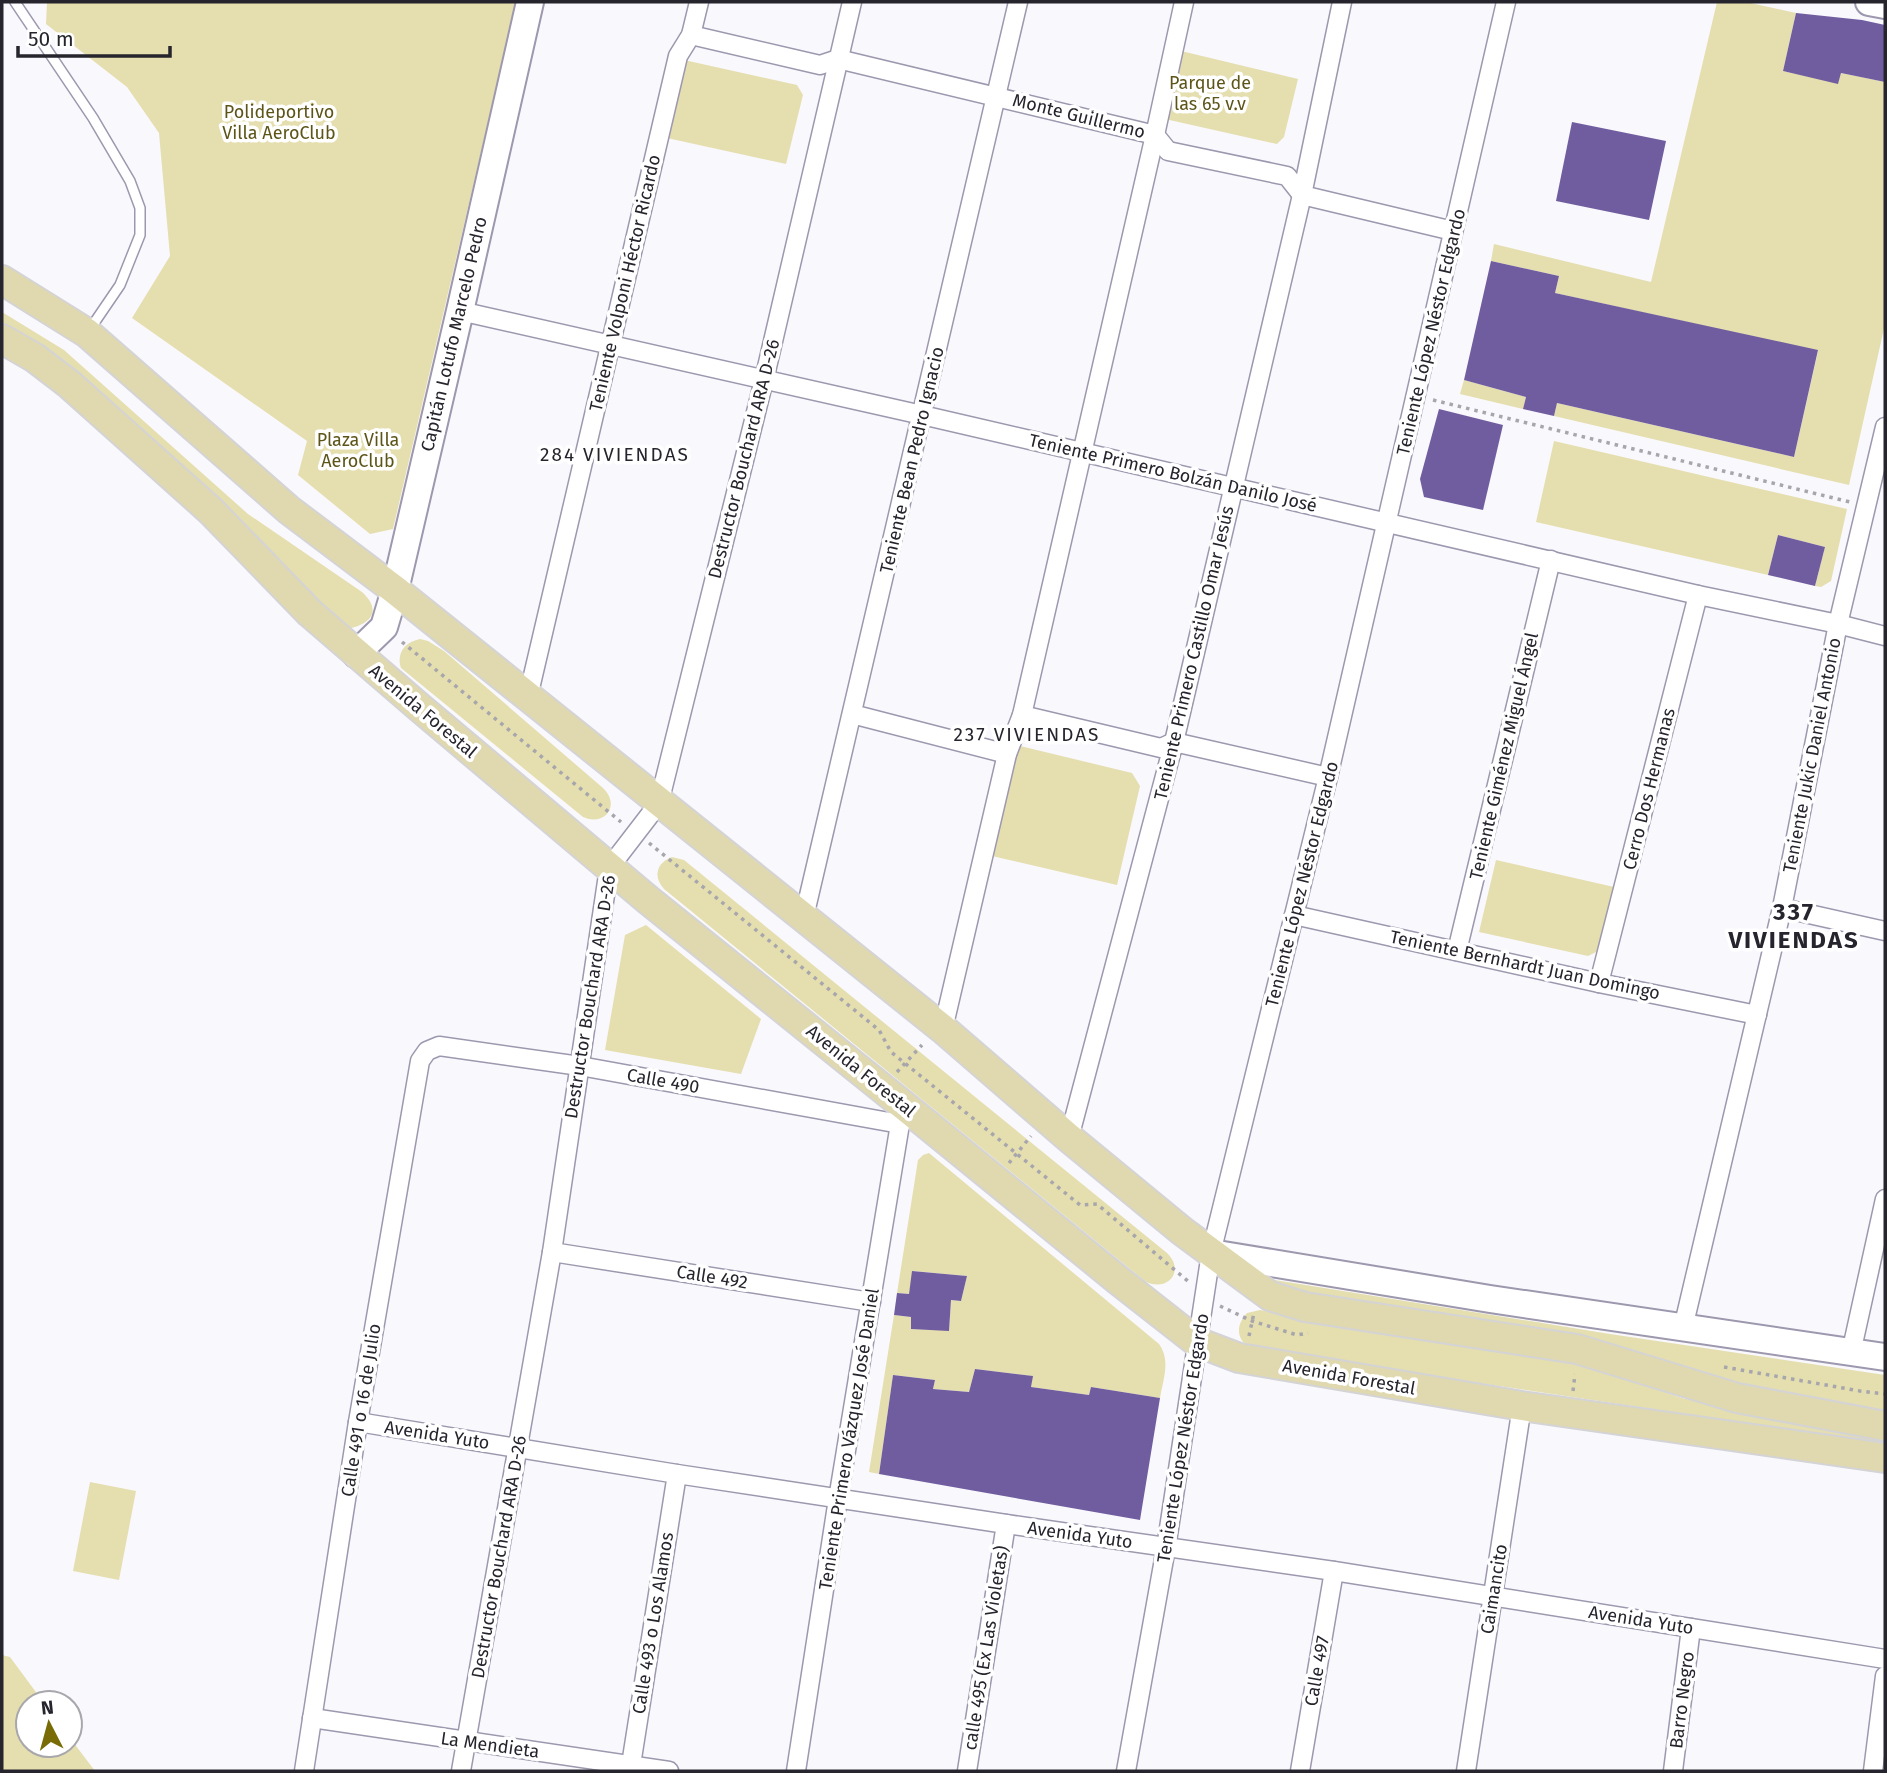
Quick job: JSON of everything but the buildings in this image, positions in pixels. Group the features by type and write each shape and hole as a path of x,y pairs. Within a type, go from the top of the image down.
{"main road":[{"path":"2,280 87,333 289,510 395,590 804,917 932,1037 1069,1138 1211,1253 1270,1296 1305,1307 1577,1349 1737,1398 1885,1426"},
{"name":"Avenida Forestal","path":"2,339 34,358 68,384 211,511 310,612 356,654 906,1118 1197,1342 1239,1359 1522,1406 1885,1458"}],"street":[{"name":"Capitán Lotufo Marcelo Pedro","path":"356,654 384,627 395,590 530,2"},
{"name":"Teniente Volponi Héctor Ricardo","path":"528,696 678,56 691,35 699,2"},
{"name":"Destructor Bouchard ARA D-26","path":"461,1771 552,1252 609,868 659,803 764,380 852,2"},
{"name":"Teniente Bean Pedro Ignacio","path":"804,917 1018,2"},
{"path":"932,1037 1007,754 1022,715 1184,2"},
{"name":"Teniente Primero Castillo Omar Jesús","path":"1069,1138 1174,743 1302,195 1342,2"},
{"name":"Teniente López Néstor Edgardo","path":"1126,1771 1166,1548 1211,1253 1328,776 1506,2"},
{"path":"1869,2 1885,5"},
{"name":"Monte Guillermo","path":"691,35 820,65 838,59 1155,135 1168,151 1287,176 1302,195 1453,231"},
{"name":"Teniente Primero Bolzán Danilo José","path":"460,311 1885,636"},
{"name":"Teniente Jukic Daniel Antonio","path":"1683,1328 1782,908 1838,624 1885,427"},
{"name":"Teniente Giménez Miguel Ángel","path":"1457,951 1551,560"},
{"name":"Cerro Dos Hermanas","path":"1599,983 1698,595"},
{"path":"852,714 1007,754"},
{"path":"1022,715 1161,748 1174,743 1328,776"},
{"path":"1782,908 1885,932"},
{"name":"Teniente Bernhardt Juan Domingo","path":"1294,915 1757,1015"},
{"name":"Calle 490","path":"427,1051 439,1046 906,1118"},
{"name":"Calle 491 o 16 de Julio","path":"304,1771 358,1422 420,1061 427,1051"},
{"name":"Teniente Primero Vázquez José Daniel","path":"796,1771 871,1302 906,1118"},
{"path":"1851,1353 1885,1199"},
{"name":"Calle 492","path":"552,1252 871,1302"},
{"path":"1211,1253 1490,1299 1885,1357"},
{"name":"Caimancito","path":"1466,1771 1522,1406"},
{"name":"Avenida Yuto","path":"358,1422 838,1499 1334,1571 1885,1659"},
{"name":"Calle 493 o Los Alamos","path":"631,1768 677,1474"},
{"name":"calle 495 (Ex Las Violetas)","path":"967,1771 1006,1524"},
{"name":"Calle 497","path":"1300,1771 1334,1571"},
{"name":"Barro Negro","path":"1673,1771 1691,1628"},
{"path":"1873,1771 1885,1676"},
{"name":"La Mendieta","path":"312,1718 631,1768 669,1771"}],"lane":[{"path":"15,2 93,118 130,181 140,208 140,235 120,285 87,333"}],"path":[{"path":"1416,396 1866,505"},
{"path":"384,627 879,1030 891,1052 905,1064 1080,1205 1097,1204 1204,1295 1237,1315"},
{"path":"897,1073 932,1037"},
{"path":"1008,1164 1033,1134"},
{"path":"1249,1340 1254,1311"},
{"path":"1712,1365 1885,1394"}],"green space":[{"name":"Polideportivo Villa AeroClub","path":"47,2 516,2 393,529 370,534 298,475 307,441 132,318 170,256 159,133 127,87 46,24"},
{"path":"1717,2 1746,2 1796,13 1783,71 1838,83 1841,73 1885,82 1885,324 1849,485 1554,416 1557,403 1794,457 1818,351 1555,293 1559,276 1491,261 1494,244 1651,282"},
{"name":"Parque de las 65 v.v","path":"1181,51 1298,79 1284,137 1277,144 1165,119"},
{"path":"684,60 797,85 803,95 786,164 667,138"},
{"path":"2,312 64,350 248,514 362,592 372,605 373,611 367,621 347,629 210,492 60,359 2,323"},
{"path":"1464,380 1526,397 1523,409 1460,394"},
{"path":"1554,441 1847,509 1831,581 1821,587 1815,586 1825,547 1778,535 1768,575 1536,522"},
{"path":"420,639 444,651 603,788 611,801 608,813 598,819 583,817 401,668 403,649"},
{"path":"1016,745 1132,773 1140,786 1117,885 992,856"},
{"path":"672,857 684,860 1167,1253 1175,1266 1172,1278 1162,1284 1146,1282 664,889 658,880 658,871 662,863"},
{"path":"1496,860 1614,887 1600,950 1588,956 1479,932"},
{"path":"646,925 761,1019 741,1074 605,1050 625,935"},
{"path":"929,1153 1159,1344 1165,1357 1160,1398 1091,1387 1089,1395 1031,1387 1032,1376 975,1369 969,1392 933,1389 935,1380 893,1375 879,1474 869,1472 894,1315 911,1317 911,1329 949,1330 951,1300 961,1301 967,1276 913,1271 909,1294 897,1293 918,1160"},
{"path":"1263,1278 1885,1375 1885,1415 1313,1299"},
{"path":"1260,1310 1568,1359 1682,1398 1885,1439 1885,1444 1256,1351 1245,1344 1239,1330 1247,1313"},
{"path":"90,1482 136,1491 119,1580 73,1571"},
{"path":"2,1655 10,1657 34,1689 14,1689 14,1759 84,1759 84,1756 95,1771 2,1771"}],"district":[{"name":"284 VIVIENDAS","path":"615,454"},
{"name":"237 VIVIENDAS","path":"1027,734"},
{"name":"337 VIVIENDAS","path":"1794,926"}],"park label":[{"name":"Plaza Villa AeroClub","path":"358,450"}]}
